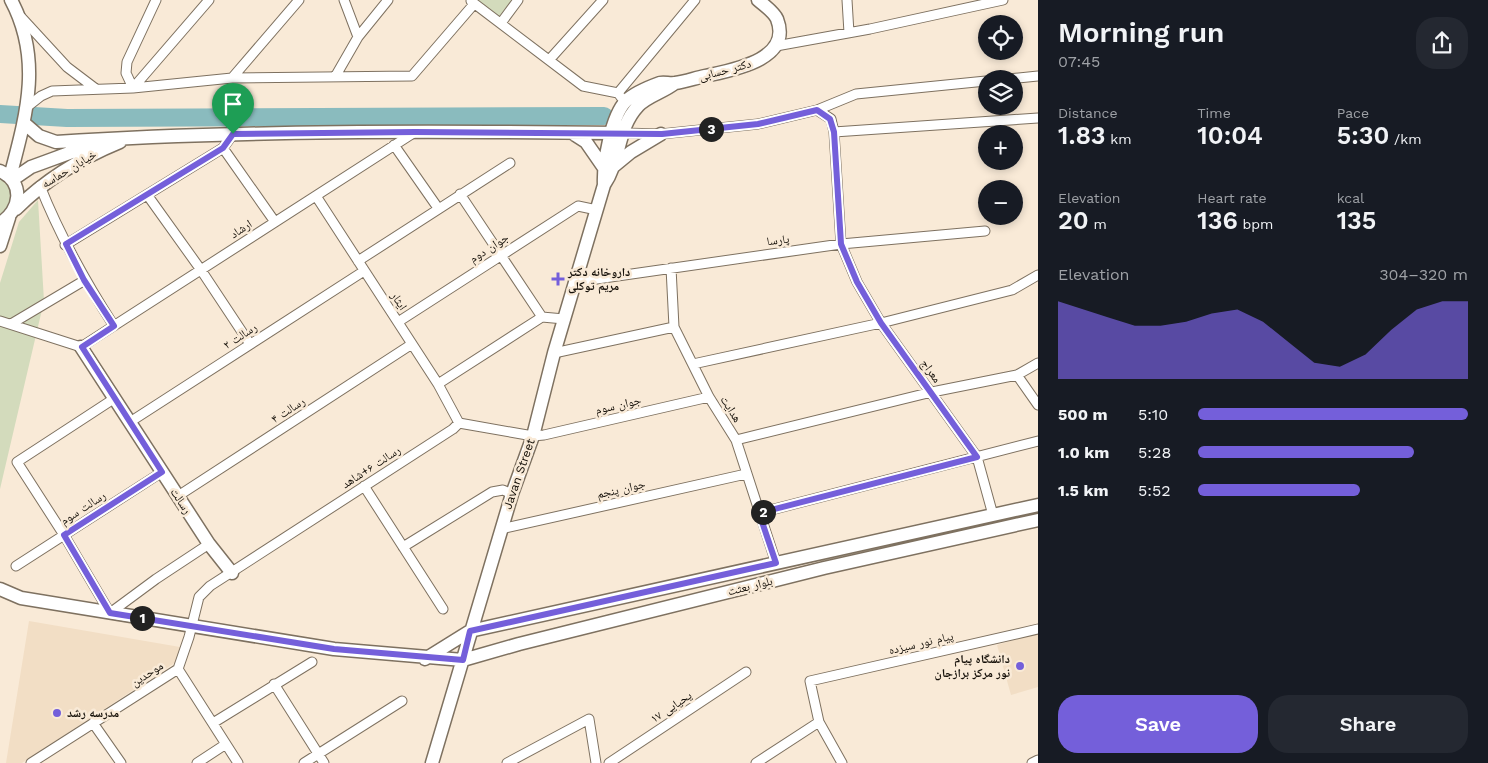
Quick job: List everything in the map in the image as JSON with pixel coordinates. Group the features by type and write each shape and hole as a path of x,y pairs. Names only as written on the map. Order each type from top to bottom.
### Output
{"main road":[{"path":"0,7 7,0"},
{"path":"0,246 8,217 18,199 7,176 24,124 30,70 27,41 18,12 11,0"},
{"path":"758,0 776,17 779,32 776,46"},
{"name":"دکتر حسابی","path":"622,97 636,94 662,82 675,83 739,68 760,60 776,46"},
{"name":"دکتر حسابی","path":"617,133 640,103 665,91 675,83"},
{"path":"617,133 622,97"},
{"path":"24,124 39,136 56,142 129,138"},
{"name":"خیابان حماسه","path":"7,176 83,147 129,138 233,134 415,132 617,133"},
{"path":"572,133 586,142 609,167 662,134"},
{"name":"Javan Street","path":"432,763 501,529 533,436 564,319 598,210 617,133"},
{"name":"خیابان حماسه","path":"8,217 40,186 88,155 129,138"},
{"name":"رسالت","path":"82,347 209,544 232,573"},
{"name":"بلوار بعثت","path":"425,659 470,631 1038,505"},
{"name":"بلوار بعثت","path":"0,589 21,598 334,649 425,659 463,660 518,644 836,565 1038,520"},
{"path":"832,550 836,565"},
{"path":"515,621 514,626 518,644"}],"street":[{"path":"133,88 126,73 127,62 156,0"},
{"path":"133,88 209,0"},
{"path":"232,78 299,0"},
{"path":"344,0 358,37"},
{"path":"335,77 358,37 388,0"},
{"path":"500,23 518,0"},
{"path":"550,59 603,0"},
{"path":"27,107 41,96 52,91 133,88 232,78 412,76 472,2 550,59 563,72 583,86 622,97 694,0"},
{"path":"847,0 849,33"},
{"path":"776,46 849,33 1003,0"},
{"path":"18,12 50,51 67,67 96,89"},
{"path":"1023,78 1038,76"},
{"path":"617,133 662,134 758,124 817,110 856,94 978,81"},
{"path":"817,110 830,119 834,132 1038,118"},
{"name":"ارشاد","path":"82,347 415,132"},
{"name":"معراج","path":"834,132 841,244 857,282 881,323 977,457 993,515"},
{"path":"66,244 148,196 223,148 233,134"},
{"path":"394,145 438,208"},
{"path":"223,148 275,222"},
{"path":"358,260 510,163"},
{"path":"40,186 84,280 114,326"},
{"path":"460,194 542,317"},
{"path":"148,196 201,270 250,344"},
{"name":"ایثار","path":"316,196 438,384 459,422"},
{"name":"جوان دوم","path":"398,322 578,206 598,210"},
{"name":"پارسا","path":"576,282 841,244 985,231"},
{"name":"هدایت","path":"671,268 674,326 709,397 736,440 776,563"},
{"name":"رسالت ۲","path":"130,422 364,270"},
{"path":"693,364 881,323 1012,290 1038,275"},
{"path":"11,324 84,280"},
{"path":"438,384 542,317 564,319"},
{"path":"0,321 82,347"},
{"path":"554,354 674,326"},
{"name":"رسالت ۴","path":"178,496 412,344"},
{"path":"736,440 932,392 1017,375 1038,363"},
{"path":"1017,375 1038,405"},
{"name":"جوان سوم","path":"533,436 709,397"},
{"path":"115,398 17,462 64,535 110,613 156,579 209,544"},
{"path":"459,422 533,436"},
{"name":"رسالت ۶+شاهد","path":"232,573 453,428 459,422"},
{"path":"759,513 1038,441"},
{"name":"رسالت سوم","path":"16,566 162,472"},
{"name":"جوان پنجم","path":"501,529 746,474"},
{"path":"364,486 443,609"},
{"path":"403,547 492,492 503,490 512,494"},
{"name":"موحدین","path":"31,763 178,669 199,597 210,586 232,573"},
{"name":"پیام نور سیزده","path":"819,722 810,681 1038,629"},
{"path":"213,723 312,662"},
{"path":"178,669 238,763"},
{"name":"یحیایی ۱۷","path":"609,763 746,672"},
{"path":"274,684 324,763"},
{"path":"304,763 402,701"},
{"path":"507,763 589,719 596,763"},
{"path":"756,763 819,722 842,763"},
{"path":"93,723 121,763"},
{"path":"197,763 226,744"},
{"path":"1032,763 1038,760"}],"shaded area":[{"name":"مدرسه رشد","path":"29,621 180,647 176,662 22,763 6,763"},
{"name":"دانشگاه پیام نور مرکز برازجان","path":"1038,633 1038,687 1011,695 997,645"}],"green space":[{"path":"478,0 515,0 499,18"},
{"path":"0,177 11,189 11,207 0,219"},
{"path":"38,200 44,301 0,489 0,283 19,222"}],"waterway":[{"path":"0,114 67,118 604,116"}],"place":[{"name":"داروخانه دکتر مریم توکلی","path":"558,279"},
{"name":"دانشگاه پیام نور مرکز برازجان","path":"1020,666"},
{"name":"مدرسه رشد","path":"57,713"}],"route":[{"path":"817,110 830,119 834,132 841,244 857,282 881,323 977,457 759,513 776,563 470,631 463,660 425,659 334,649 110,613 64,535 162,472 82,347 114,326 84,280 66,244 148,196 223,148 233,134 415,132 662,134 758,124 817,110"}]}
